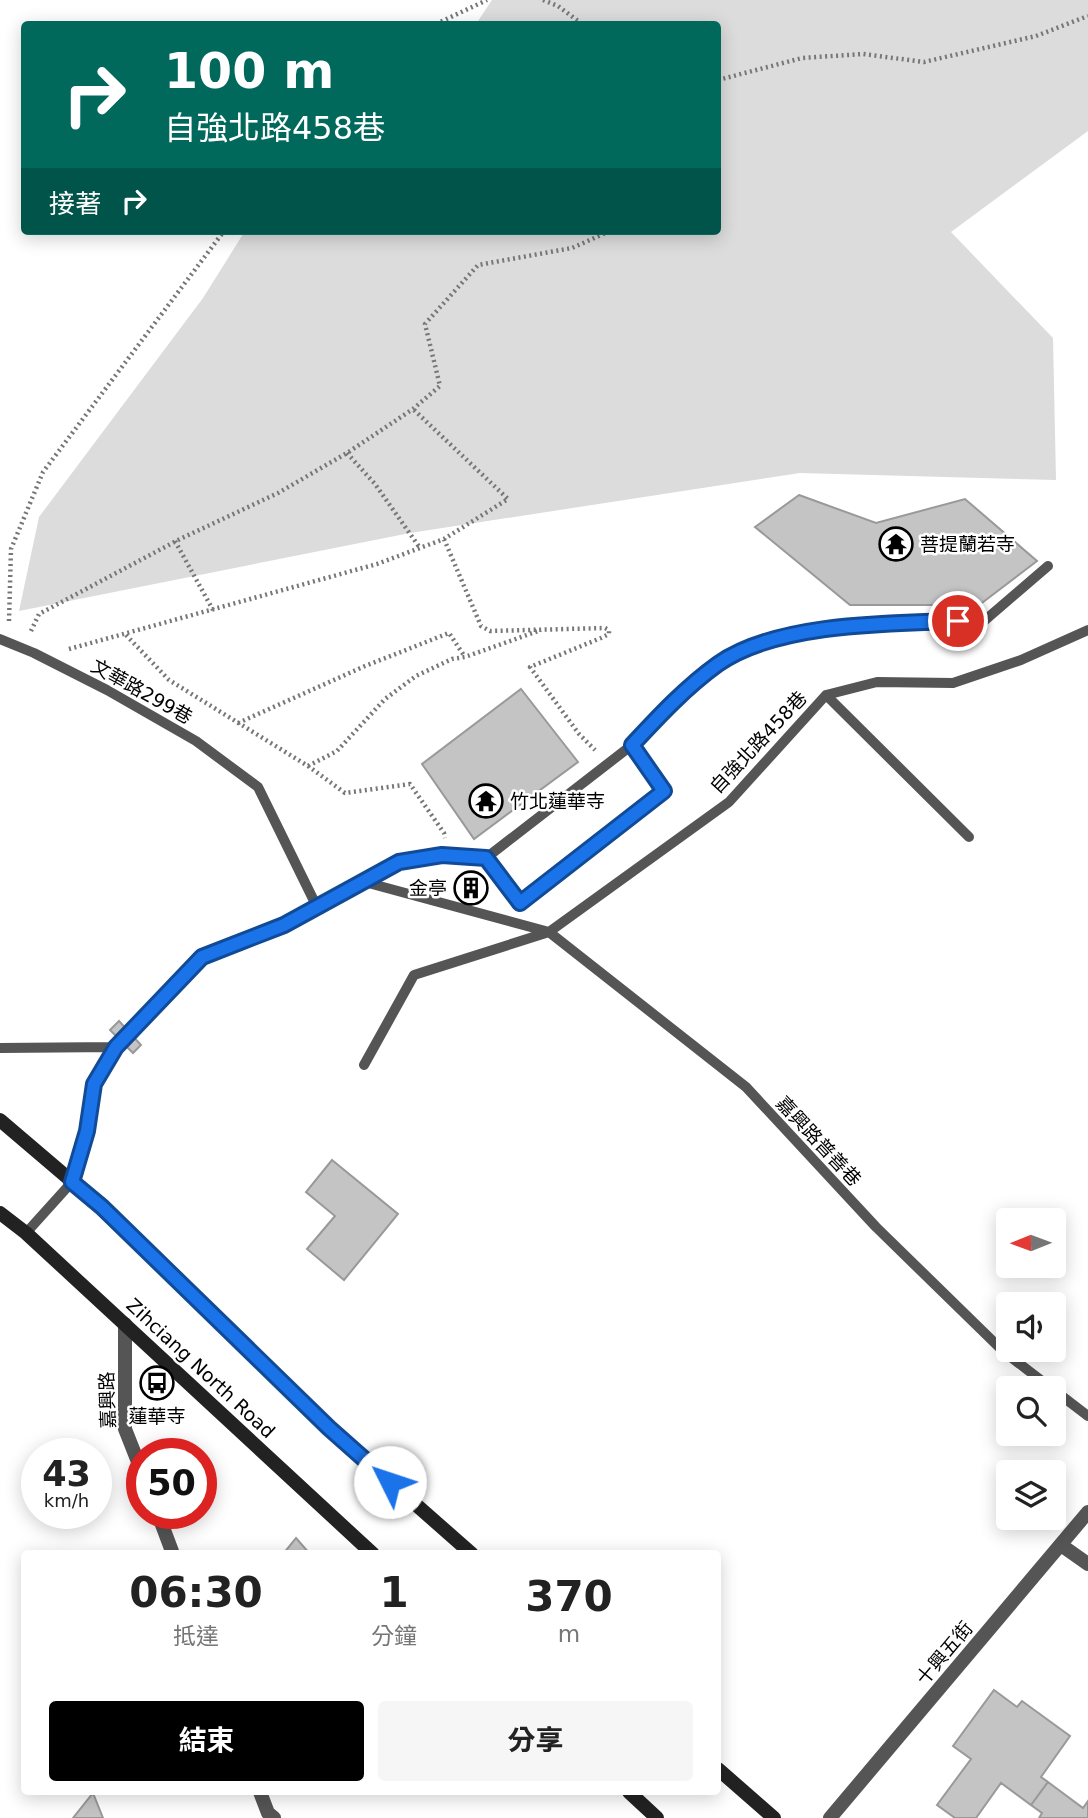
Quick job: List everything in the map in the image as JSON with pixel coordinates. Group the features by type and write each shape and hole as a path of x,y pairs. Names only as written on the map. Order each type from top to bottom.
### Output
{"main road":[{"path":"0,1120 102,1207 329,1428 467,1550"},
{"name":"Zihciang North Road","path":"0,1213 26,1233 369,1550"},
{"path":"721,1772 774,1818"},
{"path":"632,1795 657,1818"}],"street":[{"name":"嘉興路","path":"125,1324 125,1429 129,1438"},
{"name":"十興五街","path":"830,1818 1088,1513"},
{"path":"164,1529 172,1550"},
{"path":"1061,1545 1088,1564"},
{"path":"261,1795 268,1813 274,1818"}],"lane":[{"path":"26,1233 72,1182 87,1131 94,1084 116,1047 202,957 284,925 399,862 446,855 486,858 632,745 670,705 720,663 755,646 815,629 984,621 1048,566"},
{"name":"自強北路458巷","path":"364,1065 414,975 549,932 729,802 826,695 877,682 953,683 1021,660 1088,630"},
{"name":"文華路299巷","path":"4,641 107,690 196,741 258,787 317,907"},
{"path":"826,695 969,837"},
{"path":"486,858 520,903 541,887 664,791 632,745"},
{"path":"361,881 549,932"},
{"name":"嘉興路普善巷","path":"549,932 746,1087 876,1227 1003,1351 1035,1376"},
{"path":"0,1048 116,1047"},
{"name":"嘉興路普善巷","path":"1066,1400 1088,1416"}],"path":[{"path":"442,21 487,0"},
{"path":"543,0 558,6 578,21"},
{"path":"721,79 802,58 863,54 924,62 1036,36 1088,16"},
{"path":"4,641 11,549 43,472 221,235"},
{"path":"37,638 30,633 38,614 176,541 278,493 347,453 413,409 440,386 425,324 478,265 572,248 601,235"},
{"path":"59,652 365,567 444,539 508,499 413,409"},
{"path":"347,453 375,484 420,548"},
{"path":"444,539 481,626 490,631 609,630 609,634 601,638 530,667 579,734"},
{"path":"176,541 213,610"},
{"path":"308,766 337,751 385,699 416,676 452,659 465,657 544,629"},
{"path":"237,724 365,666 449,632 465,657"},
{"path":"126,635 169,680 308,766 345,793 410,784 444,833 446,855"}],"shaded area":[{"path":"492,0 1088,0 1088,131 951,232 1053,338 1056,480 800,473 410,533 19,611 39,517 203,298 242,235 721,235 721,21 478,21"}],"building":[{"name":"菩提蘭若寺","path":"799,495 876,523 965,499 1037,561 974,609 937,605 850,605 755,527"},
{"name":"竹北蓮華寺","path":"521,689 578,762 474,839 422,764"},
{"name":"金亭","path":"471,881 476,883 476,893 471,895 466,893 464,888 466,883"},
{"path":"119,1021 141,1045 133,1053 110,1030"},
{"path":"332,1160 398,1214 344,1280 307,1249 335,1216 306,1192"},
{"path":"296,1538 306,1550 286,1550"},
{"path":"994,1690 1017,1707 1022,1701 1070,1736 1041,1777 1048,1782 1031,1805 1001,1783 976,1818 955,1818 937,1805 971,1759 953,1746"},
{"path":"1048,1782 1083,1808 1088,1801 1088,1818 1039,1818 1042,1813 1031,1805"},
{"path":"91,1795 94,1795 103,1818 73,1818"}],"place":[{"name":"菩提蘭若寺","path":"896,544"},
{"name":"竹北蓮華寺","path":"486,801"},
{"name":"金亭","path":"471,888"},
{"name":"蓮華寺","path":"157,1383"}],"route":[{"path":"390,1482 329,1428 102,1207 72,1182 87,1131 94,1084 116,1047 202,957 284,925 399,862 442,855 486,858 520,903 664,791 632,745 670,705 720,663 755,646 815,629 958,621"}]}
